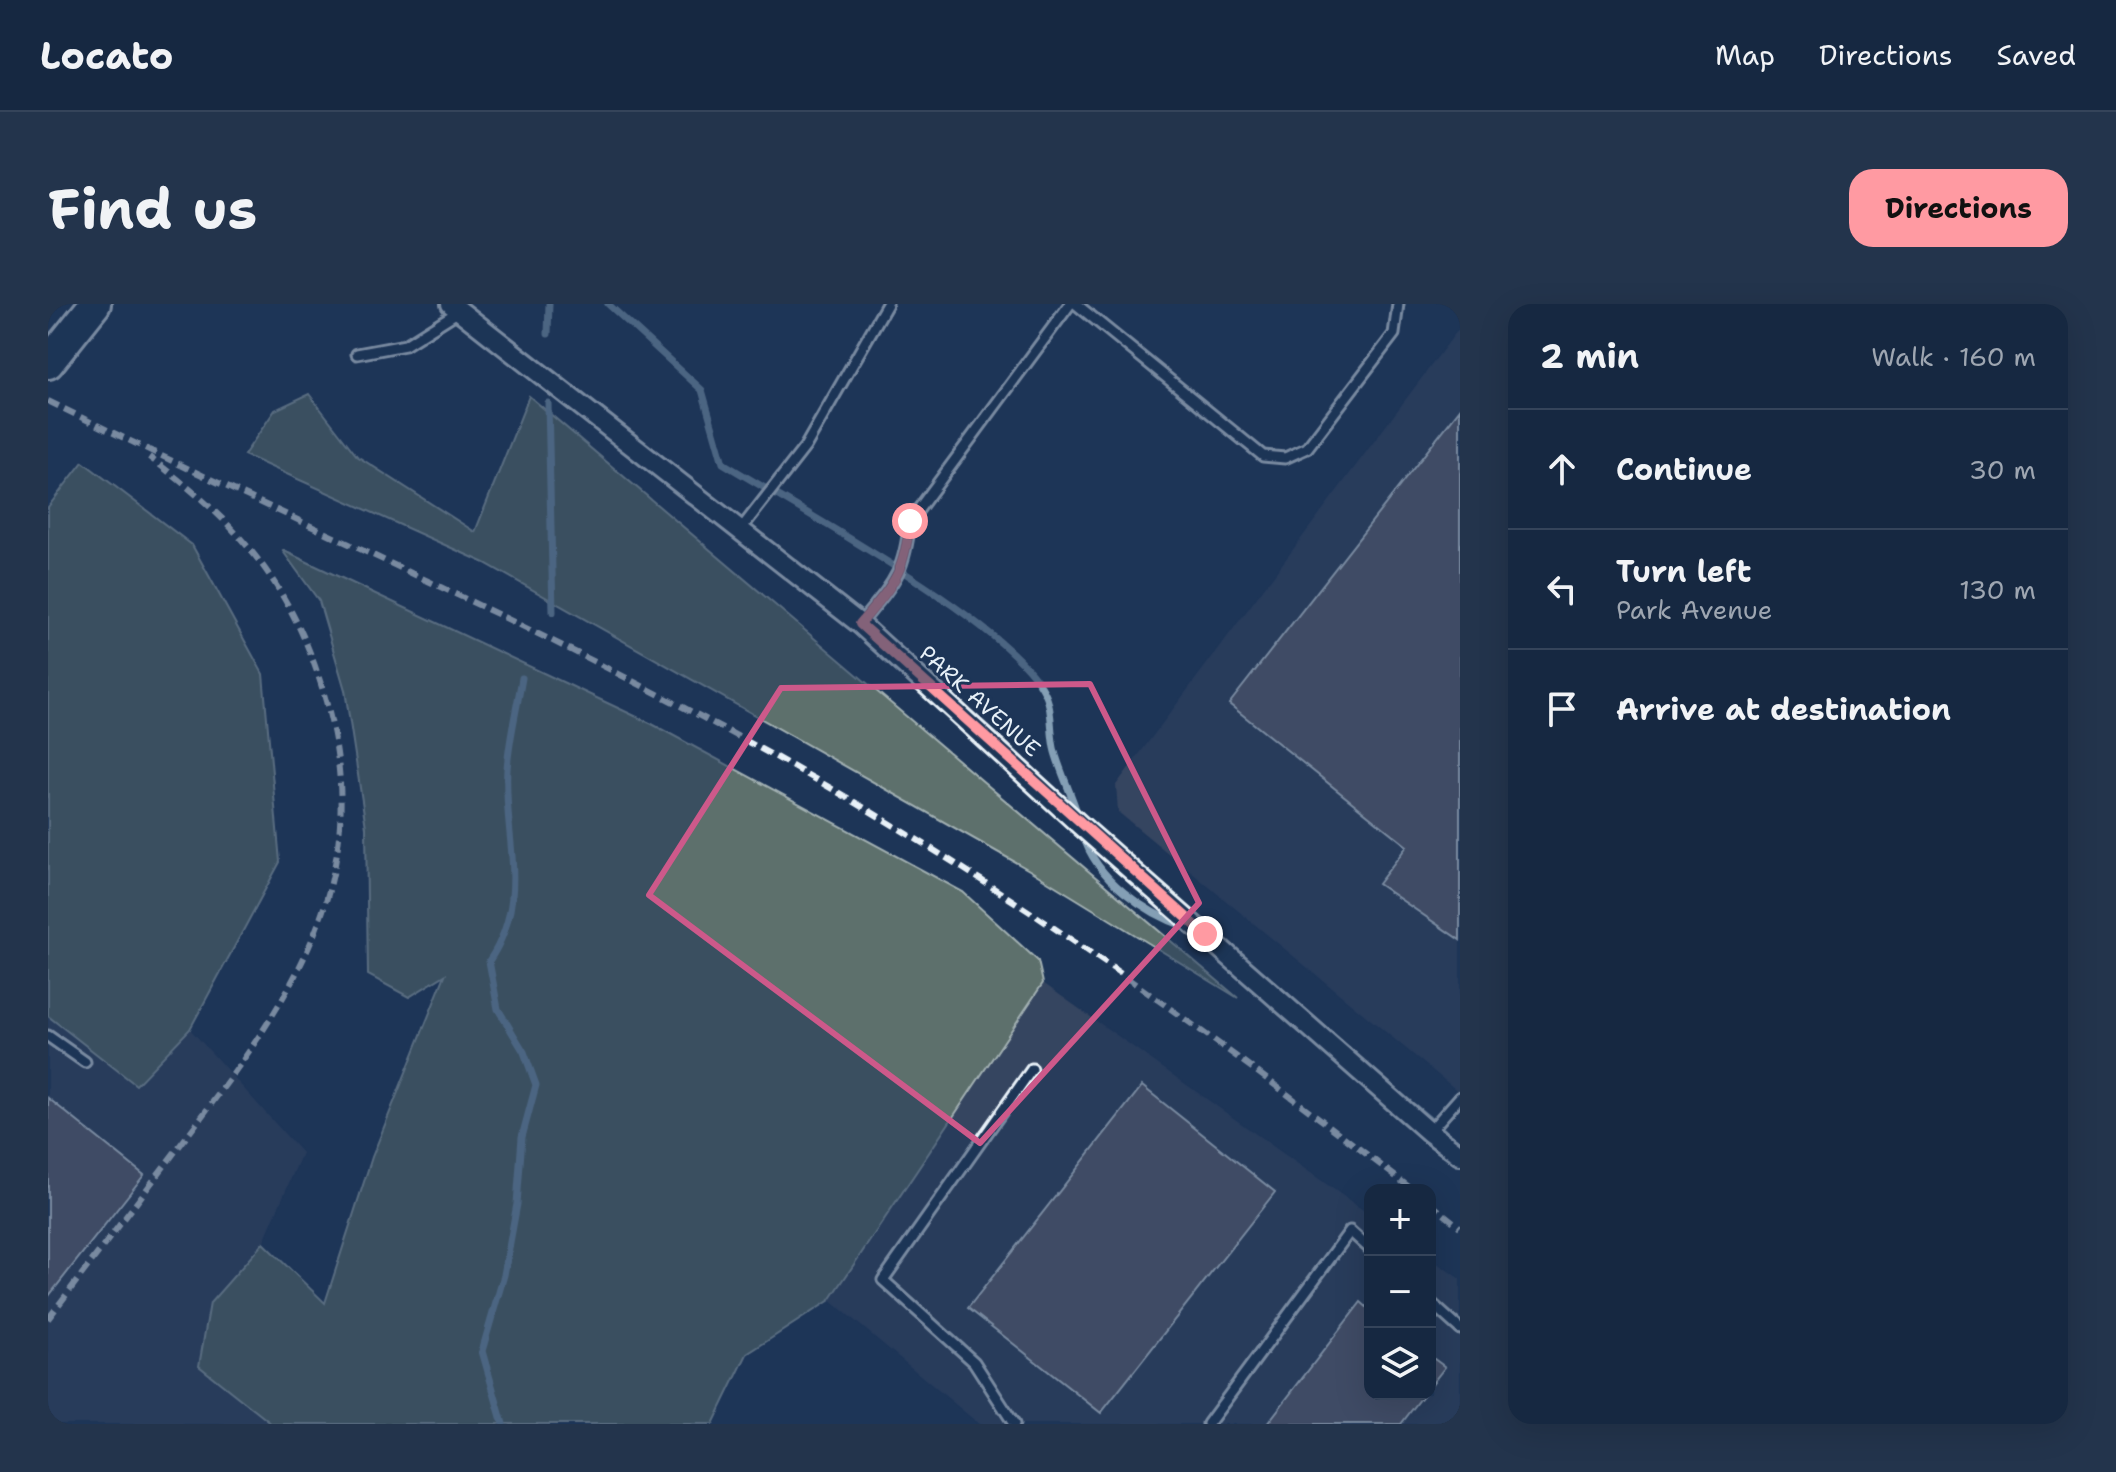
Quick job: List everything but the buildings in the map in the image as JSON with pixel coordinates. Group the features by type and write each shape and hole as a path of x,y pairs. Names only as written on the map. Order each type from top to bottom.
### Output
{"main road":[{"path":"48,363 95,304"}],"street":[{"name":"PARK AVENUE","path":"455,307 860,624 1080,825 1429,1132 1460,1155"}],"lane":[{"path":"741,529 805,447 887,304"},
{"path":"860,624 894,582 905,559 910,521 1073,304 1263,456 1285,458 1307,448 1394,334 1398,304"},
{"path":"357,354 405,345 455,307"},
{"path":"48,1036 85,1062"},
{"path":"1014,1424 974,1362 883,1280 1032,1069"},
{"path":"1429,1132 1460,1097"},
{"path":"1208,1424 1350,1231 1364,1244"},
{"path":"1436,1307 1460,1329"}],"highlighted area":[{"path":"1090,684 1199,903 980,1143 649,895 781,688"}],"shaded area":[{"path":"1460,327 1460,1093 1118,812 1116,785"},
{"path":"309,394 357,456 475,532 529,396 1238,998 1031,871 485,563 244,455 275,410"},
{"path":"83,462 192,545 263,674 280,862 190,1029 136,1085 48,1016 48,507"},
{"path":"282,550 652,724 963,892 1038,961 1043,983 830,1300 747,1354 713,1424 272,1424 199,1366 210,1303 263,1243 325,1303 372,1157 445,975 409,997 368,975 366,827 345,690 319,601"},
{"path":"1043,983 1364,1211 1364,1400 1436,1400 1436,1262 1460,1279 1460,1424 979,1424 830,1300"},
{"path":"48,1016 136,1085 190,1029 302,1153 263,1243 210,1303 199,1366 272,1424 48,1424"}],"waterway":[{"path":"548,334 549,304"},
{"path":"608,304 702,390 723,463 902,571 996,638 1029,670 1047,698 1055,752 1078,815"},
{"path":"548,403 553,612"},
{"path":"503,1424 482,1351 504,1275 517,1204 522,1137 536,1085 524,1052 498,1009 489,961 502,937 513,890 507,769 522,678"},
{"path":"1083,835 1089,851 1110,880 1154,913 1186,927"},
{"path":"1236,952 1287,996"},
{"path":"1414,1107 1443,1131"}],"railway":[{"path":"48,401 575,652 836,791 1090,952 1253,1069 1405,1184"},
{"path":"48,1319 227,1082 294,977 318,924 334,868 341,810 336,747 319,678 291,610 253,553 231,528 206,503 149,457"},
{"path":"1436,1208 1460,1227"}],"route":[{"path":"910,521 905,559 894,582 860,624 1080,825 1205,934"}]}
